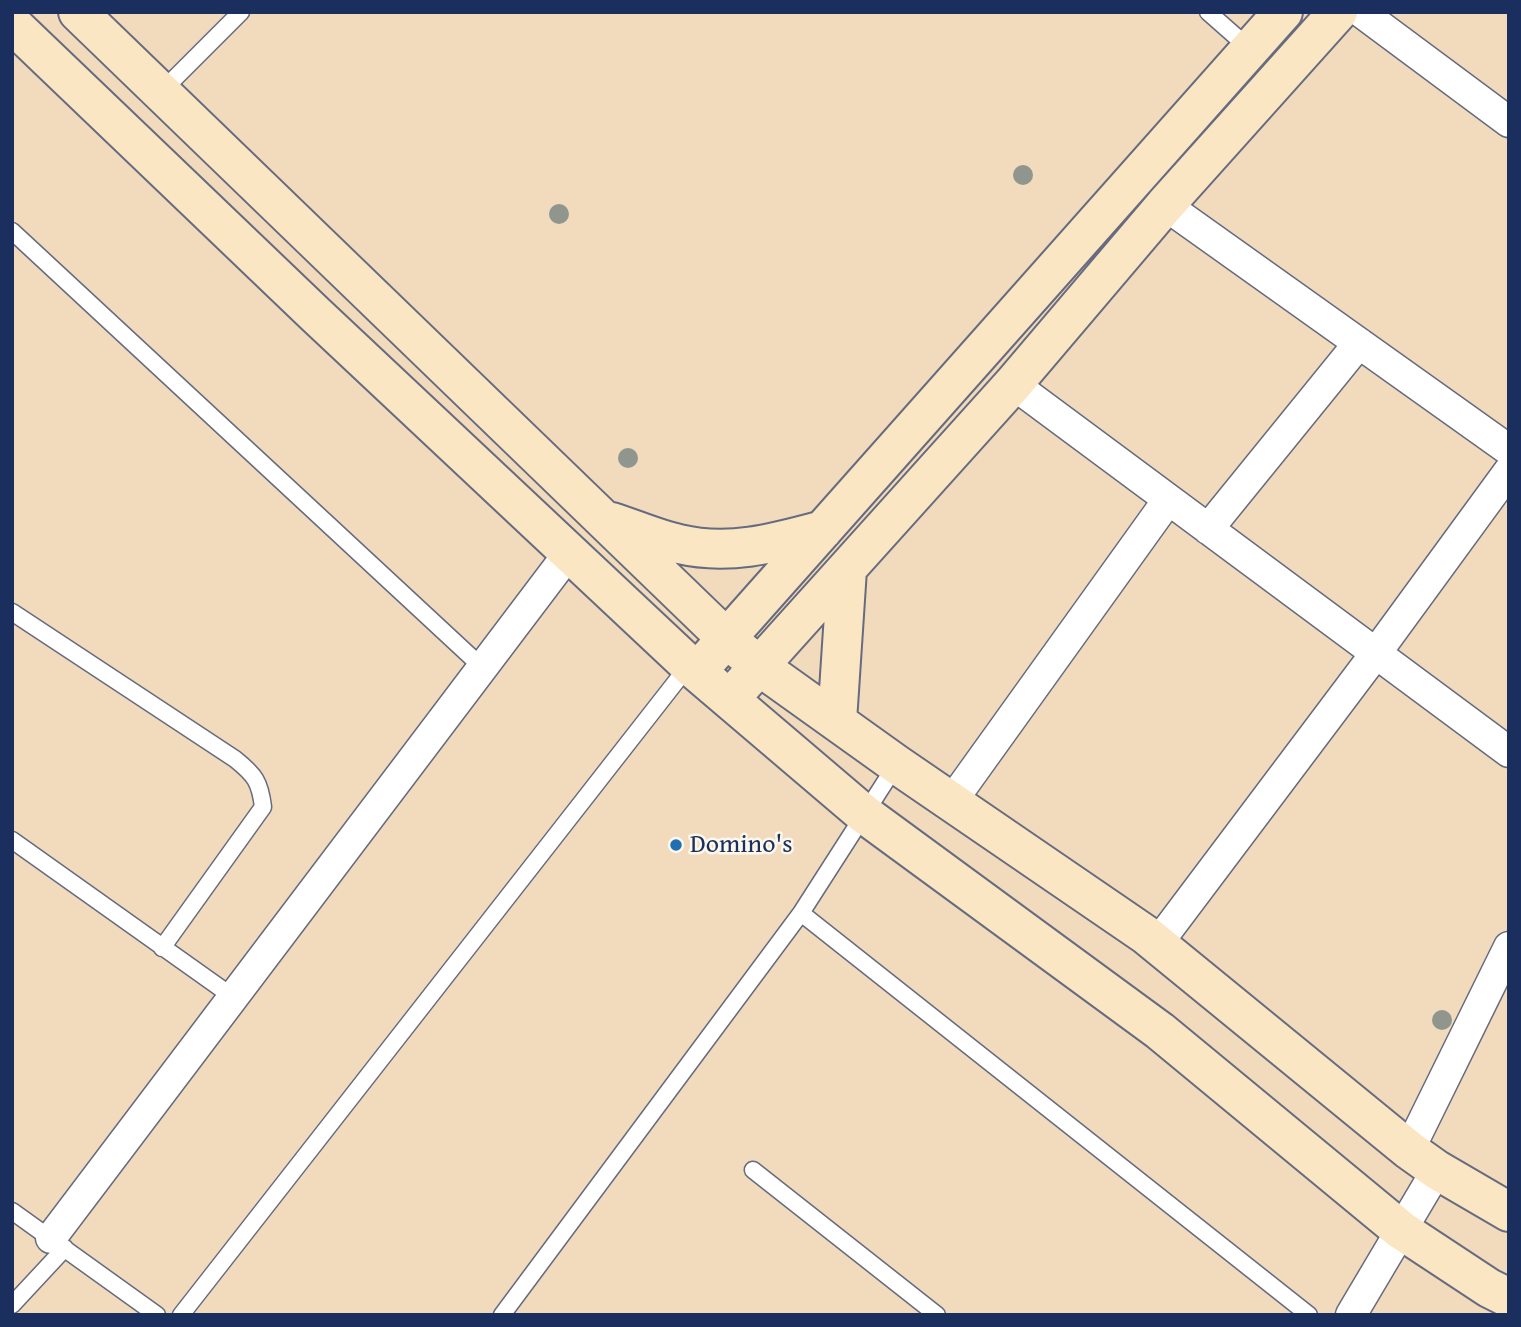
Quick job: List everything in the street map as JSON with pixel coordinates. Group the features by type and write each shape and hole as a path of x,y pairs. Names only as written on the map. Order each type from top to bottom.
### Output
{"street":[{"path":"78,12 726,638 759,666 1157,944 1423,1160 1509,1212"},
{"path":"694,669 726,638 1283,12"},
{"path":"730,699 1013,384 1165,205 1338,12"},
{"path":"1361,12 1509,122"},
{"path":"12,24 304,305 694,669 864,814 1160,1031 1401,1230 1489,1288 1509,1298"},
{"path":"1165,205 1509,450"},
{"path":"1208,529 1359,343"},
{"path":"1013,384 1509,751"},
{"path":"1157,944 1509,471"},
{"path":"952,801 1168,500"},
{"path":"603,519 678,544 708,548 732,549 767,545 822,530"},
{"path":"58,1243 233,997 569,553"},
{"path":"836,721 847,569"},
{"path":"1351,1315 1401,1230 1423,1160 1509,947"}],"lane":[{"path":"160,93 241,12"},
{"path":"1208,12 1250,49"},
{"path":"12,231 483,668"},
{"path":"12,612 235,759 251,772 260,787 263,807 162,947"},
{"path":"181,1315 694,669"},
{"path":"502,1315 801,913 896,764"},
{"path":"12,840 233,997"},
{"path":"801,913 1308,1315"},
{"path":"753,1170 937,1315"},
{"path":"12,1210 157,1315"},
{"path":"12,1305 58,1243"}],"place":[{"name":"Domino's","path":"676,845"}]}
